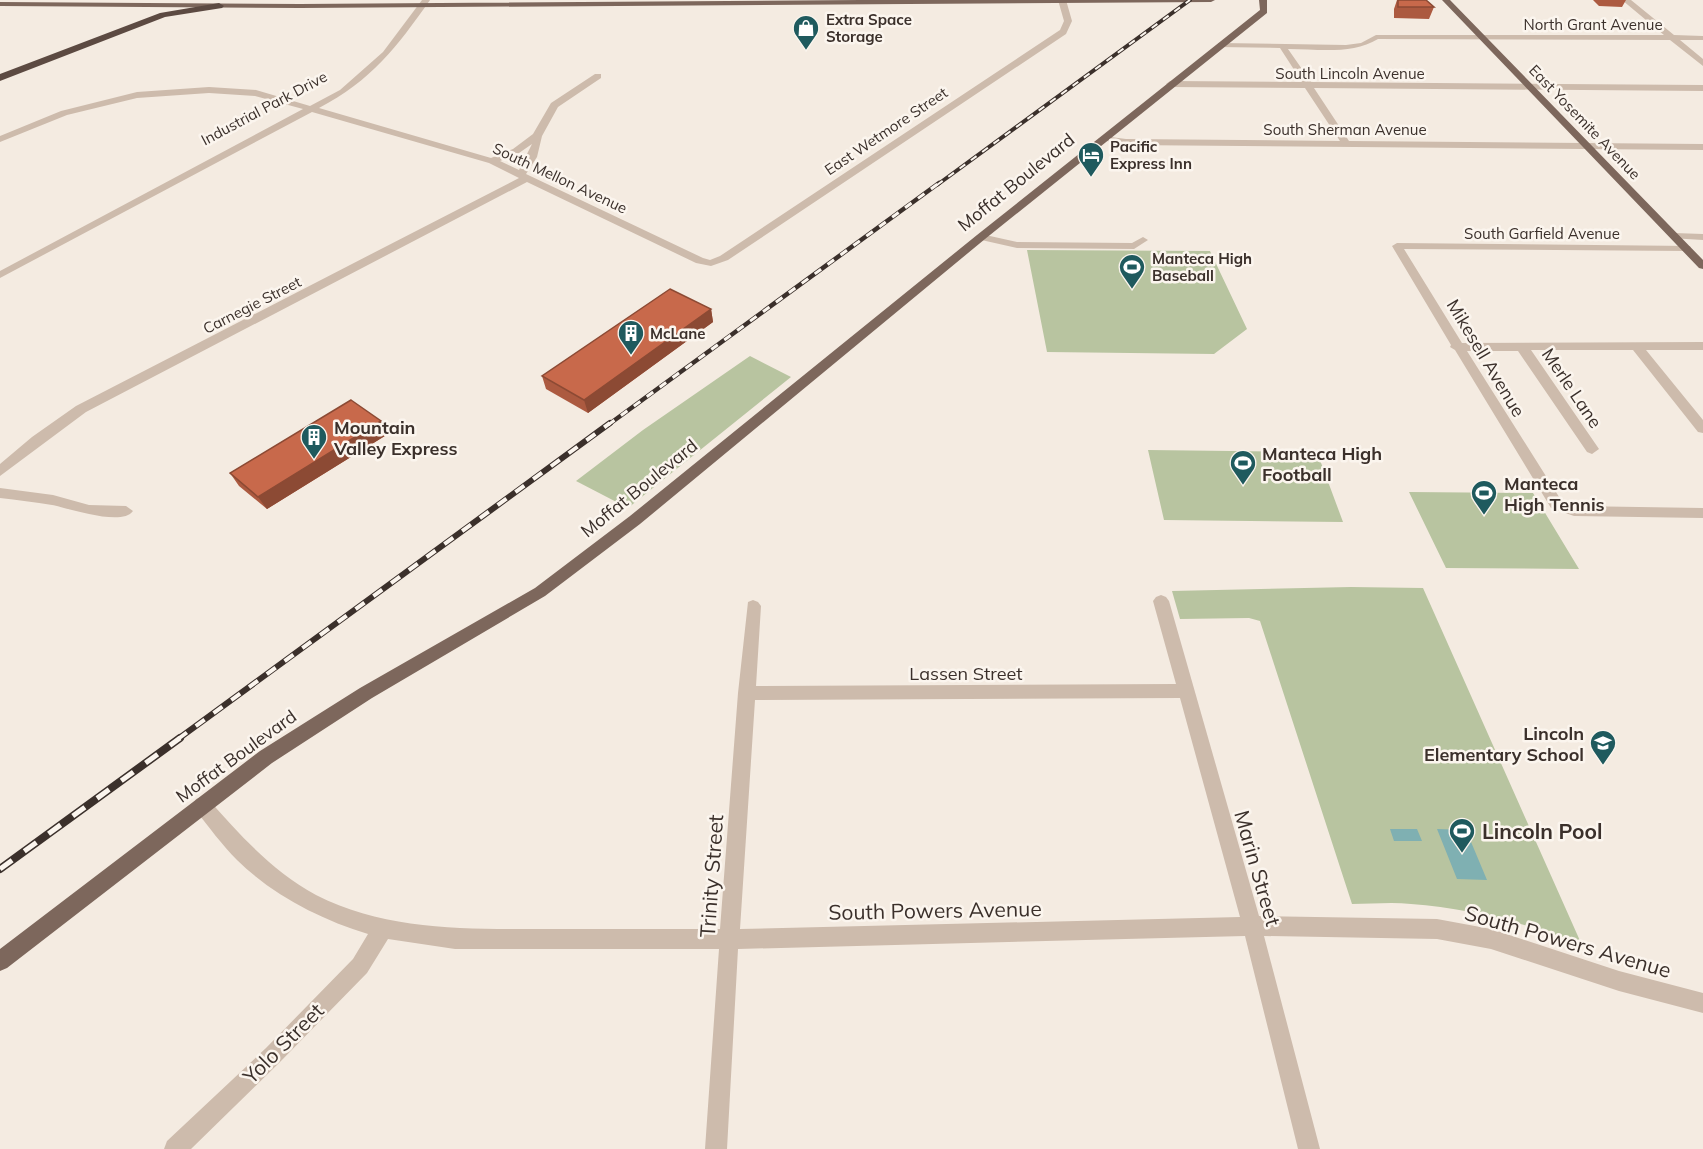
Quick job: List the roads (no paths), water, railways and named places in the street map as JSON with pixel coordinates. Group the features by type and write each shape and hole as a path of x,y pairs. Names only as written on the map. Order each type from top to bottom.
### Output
{"highway":[{"path":"145,21 173,2"},
{"path":"0,78 145,21 174,12 219,6"}],"main road":[{"path":"173,2 219,6 333,0"},
{"path":"300,6 356,0"},
{"path":"432,0 487,0"},
{"path":"559,4 599,0"},
{"path":"0,4 186,1 300,6 418,3 1211,0"},
{"name":"Moffat Boulevard","path":"0,962 266,757 366,693 540,592 635,520 1170,84 1264,11 1263,0"},
{"name":"East Yosemite Avenue","path":"1446,0 1703,266"}],"street":[{"path":"1626,0 1703,63"},
{"name":"East Wetmore Street","path":"694,258 711,263 724,258 1063,32 1069,24 1063,1"},
{"name":"Industrial Park Drive","path":"0,275 141,196 343,92 386,54 418,3"},
{"name":"North Grant Avenue","path":"1221,45 1284,48 1356,47 1376,37 1703,39"},
{"path":"1284,48 1347,145"},
{"path":"492,161 516,151 537,136 554,105 598,76"},
{"name":"South Lincoln Avenue","path":"1170,84 1703,88"},
{"name":"South Mellon Avenue","path":"0,139 91,105 155,93 234,91 274,96 492,161 694,258"},
{"path":"523,177 538,144 537,136"},
{"name":"South Sherman Avenue","path":"1103,139 1126,142 1347,145 1703,147"},
{"name":"Carnegie Street","path":"0,471 73,414 523,177"},
{"name":"Industrial Park Drive","path":"0,264 141,196"},
{"path":"1674,236 1703,237"},
{"path":"981,237 1000,243 1023,245 1134,246 1143,240"},
{"name":"South Garfield Avenue","path":"1397,246 1686,248"},
{"name":"Mikesell Avenue","path":"1397,246 1456,347 1556,504 1574,511 1703,513"},
{"path":"1456,347 1703,346"},
{"name":"Merle Lane","path":"1522,347 1592,449"},
{"path":"1636,347 1703,429"},
{"path":"0,493 40,498 89,510 126,511"},
{"name":"Marin Street","path":"1161,601 1252,926 1309,1149"},
{"name":"Trinity Street","path":"716,1149 753,606"},
{"name":"Lassen Street","path":"746,693 1185,691"},
{"name":"South Powers Avenue","path":"202,805 243,853 274,879 326,909 383,929 455,939 729,939 1252,926 1400,927 1469,934 1537,952 1638,986 1703,1003"},
{"name":"Yolo Street","path":"175,1149 273,1055 360,966 383,929"}],"water":[{"path":"1390,829 1417,829 1422,841 1394,841"},
{"name":"Lincoln Pool","path":"1437,829 1466,830 1487,880 1457,879"}],"railway":[{"path":"937,185 1190,0"},
{"path":"608,425 939,183"},
{"path":"178,739 610,423"},
{"path":"0,869 180,738"}],"place":[{"name":"Extra Space Storage","path":"806,51"},
{"name":"Pacific Express Inn","path":"1091,178"},
{"name":"Manteca High Baseball","path":"1132,290"},
{"name":"McLane","path":"631,356"},
{"name":"Mountain Valley Express","path":"314,460"},
{"name":"Manteca High Football","path":"1243,486"},
{"name":"Manteca High Tennis","path":"1484,516"},
{"name":"Lincoln Elementary School","path":"1603,766"},
{"name":"Lincoln Pool","path":"1462,854"}]}
